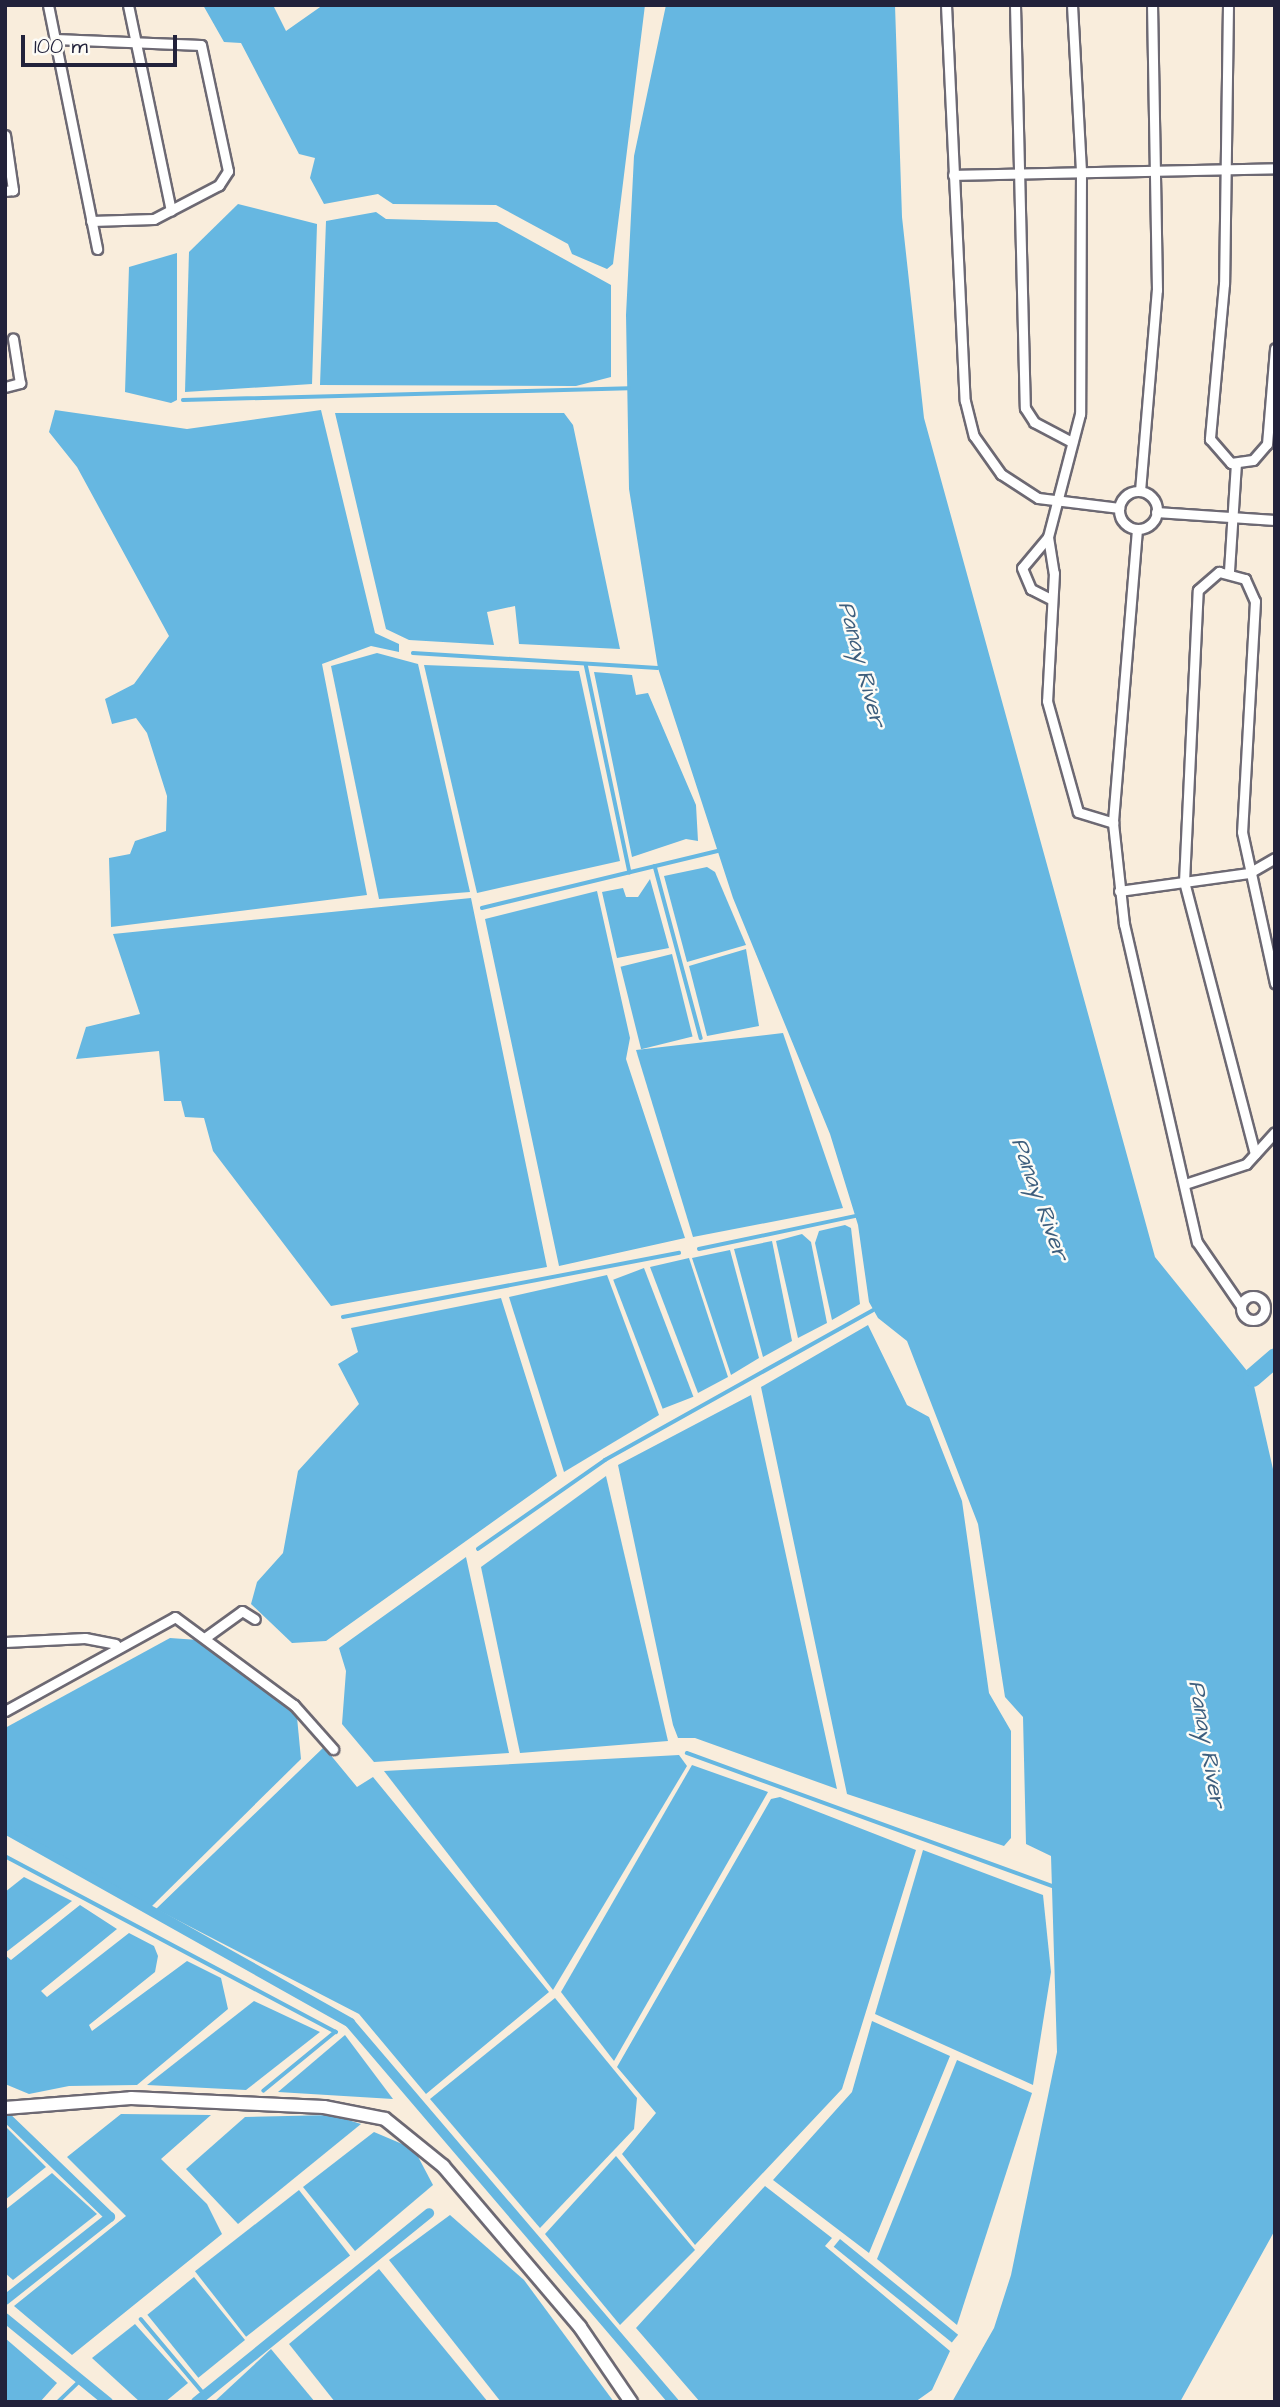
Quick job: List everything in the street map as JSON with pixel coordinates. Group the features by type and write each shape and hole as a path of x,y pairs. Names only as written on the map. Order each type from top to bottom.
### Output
{"main road":[{"path":"5,2108 121,2098 324,2107 385,2119 443,2166 580,2327 631,2402"}],"street":[{"path":"48,5 97,249"},
{"path":"128,5 171,211"},
{"path":"946,5 968,420 1001,474 1057,504 1119,508"},
{"path":"1015,5 1022,174 1025,408 1034,422 1072,442"},
{"path":"1072,5 1081,170 1080,414 1048,537 1051,717 1079,812 1113,823"},
{"path":"1140,491 1157,290 1152,5"},
{"path":"1228,5 1224,284 1210,439 1221,457 1236,464 1253,460 1267,444 1275,348"},
{"path":"55,39 136,45 201,45 228,171 219,185 154,219 91,221"},
{"path":"5,135 13,190 5,191"},
{"path":"953,175 1155,167 1275,168"},
{"path":"5,387 20,383 13,339"},
{"path":"1229,571 1236,464"},
{"path":"1119,508 1128,494 1140,491 1150,496 1156,512"},
{"path":"1119,508 1125,525 1137,529 1148,526 1156,512"},
{"path":"1156,512 1275,520"},
{"path":"1137,529 1113,823 1119,891 1135,988 1188,1183 1198,1242 1241,1306"},
{"path":"1048,537 1022,568 1031,589 1051,599"},
{"path":"1255,1154 1184,882 1198,590 1211,575 1229,571 1252,585 1255,601 1241,804 1249,873 1275,983"},
{"path":"1119,891 1249,873 1275,858"},
{"path":"1188,1183 1226,1173 1255,1154 1275,1132"},
{"path":"206,1637 242,1611 254,1619"},
{"path":"5,1711 116,1644 175,1617 206,1637 294,1704 333,1749"},
{"path":"5,1642 85,1638 116,1644"}],"water":[{"path":"203,5 273,5 286,31 323,5 645,5 613,264 607,269 572,254 568,244 496,205 393,204 378,194 324,204 310,178 315,158 299,154 241,43 224,42"},
{"name":"Panay River","path":"666,5 895,5 902,217 924,418 1155,1257 1252,1377 1275,1478 1275,2230 1180,2402 952,2402 994,2328 1011,2275 1057,2052 1051,1856 1026,1844 1023,1717 1005,1697 978,1524 907,1341 878,1318 869,1302 858,1225 830,1134 733,898 658,668 629,489 626,315 634,156"},
{"path":"238,204 317,224 312,384 185,392 189,252"},
{"path":"376,212 386,219 497,222 611,285 611,377 576,386 320,385 326,221"},
{"path":"177,253 177,400 171,403 125,392 129,267"},
{"path":"55,410 187,429 321,410 375,633 399,644 399,652 371,646 322,664 367,895 111,927 109,858 130,854 135,841 166,831 167,796 147,733 136,718 112,724 105,699 134,684 169,636 77,467 49,432"},
{"path":"335,413 564,413 573,425 620,649 519,644 515,606 487,612 494,645 409,640 386,629"},
{"path":"377,653 418,664 470,892 379,899 331,666"},
{"path":"424,665 579,671 620,861 477,893"},
{"path":"594,672 632,675 636,695 648,693 696,805 698,841 686,839 632,857"},
{"path":"707,867 715,872 746,945 687,962 664,876"},
{"path":"650,879 669,948 617,958 602,892 623,888 626,897 638,897"},
{"path":"597,891 630,1038 626,1059 685,1238 559,1266 485,919"},
{"path":"471,898 547,1267 331,1306 213,1151 204,1118 185,1117 181,1101 164,1101 159,1051 76,1059 86,1027 140,1014 113,934"},
{"path":"746,949 759,1026 707,1036 689,966"},
{"path":"672,954 693,1036 641,1049 621,967"},
{"path":"783,1033 843,1208 693,1237 636,1050"},
{"path":"845,1225 851,1228 860,1304 832,1320 815,1243 819,1231"},
{"path":"802,1234 811,1242 827,1323 798,1338 776,1241"},
{"path":"772,1241 792,1341 763,1357 734,1249"},
{"path":"730,1250 759,1358 731,1375 692,1258"},
{"path":"689,1258 728,1377 698,1393 650,1267"},
{"path":"644,1268 693,1397 663,1409 613,1280"},
{"path":"607,1275 659,1415 564,1472 509,1297"},
{"path":"501,1298 557,1476 326,1641 292,1643 251,1604 257,1582 283,1553 298,1471 359,1404 338,1364 358,1352 351,1328"},
{"path":"868,1325 907,1405 929,1417 962,1501 989,1693 1011,1731 1011,1838 1004,1846 847,1794 761,1387"},
{"path":"751,1395 837,1789 695,1738 678,1738 673,1725 618,1465"},
{"path":"606,1476 668,1741 520,1753 481,1567"},
{"path":"466,1557 509,1753 374,1762 342,1724 346,1671 339,1648"},
{"path":"170,1638 198,1640 296,1707 301,1759 151,1907 5,1830 5,1728"},
{"path":"324,1747 357,1787 373,1777 549,1992 426,2094 359,2014 156,1909"},
{"path":"679,1755 687,1766 553,1990 384,1771"},
{"path":"692,1765 768,1792 614,2061 561,1992"},
{"path":"780,1797 916,1850 842,2089 695,2245 622,2154 656,2113 617,2067 771,1799"},
{"path":"923,1850 1043,1895 1051,1972 1033,2085 875,2014"},
{"path":"24,1877 72,1901 5,1953 5,1892"},
{"path":"80,1905 117,1929 41,1991 47,1997 129,1933 154,1946 158,1956 155,1972 89,2025 92,2031 187,1961 221,1978 228,2009 137,2085 69,2086 29,2094 5,2084 5,1955 11,1960"},
{"path":"555,1998 637,2098 634,2129 540,2228 430,2099"},
{"path":"254,2001 320,2032 246,2090 147,2085"},
{"path":"872,2021 950,2056 869,2253 773,2180 852,2092"},
{"path":"345,2035 393,2099 278,2092"},
{"path":"957,2060 1032,2093 957,2325 877,2259"},
{"path":"121,2114 211,2115 161,2159 207,2204 222,2234 72,2355 14,2306 126,2216 67,2157"},
{"path":"332,2115 361,2124 238,2224 186,2169 245,2117"},
{"path":"5,2126 46,2167 5,2200"},
{"path":"374,2132 414,2149 433,2185 355,2251 303,2187"},
{"path":"616,2156 695,2250 620,2325 545,2234"},
{"path":"52,2173 97,2214 13,2280 5,2273 5,2210"},
{"path":"765,2186 832,2238 825,2246 950,2351 932,2390 915,2402 700,2402 636,2328"},
{"path":"299,2190 350,2255 246,2337 195,2271"},
{"path":"450,2215 524,2280 614,2402 501,2402 389,2260"},
{"path":"840,2239 958,2335 952,2342 834,2247"},
{"path":"379,2269 488,2402 335,2402 289,2344"},
{"path":"194,2277 245,2340 198,2378 147,2315"},
{"path":"135,2324 188,2383 165,2402 140,2402 92,2358"},
{"path":"5,2338 57,2383 40,2402 5,2402"},
{"path":"271,2349 315,2402 214,2402"}],"waterway":[{"path":"183,400 629,388"},
{"path":"413,653 658,668"},
{"path":"586,664 630,872"},
{"path":"482,908 718,851"},
{"path":"655,866 701,1038"},
{"path":"699,1249 856,1216"},
{"path":"343,1317 679,1253"},
{"path":"478,1549 605,1460 873,1310"},
{"path":"1252,1377 1275,1357"},
{"path":"687,1753 1052,1886"},
{"path":"5,1829 350,2023 674,2402"},
{"path":"5,1856 336,2032 264,2091"},
{"path":"5,2300 110,2217 6,2117"},
{"path":"196,2402 429,2213"},
{"path":"5,2318 108,2402"},
{"path":"141,2319 205,2395"},
{"path":"58,2402 81,2380"}]}
